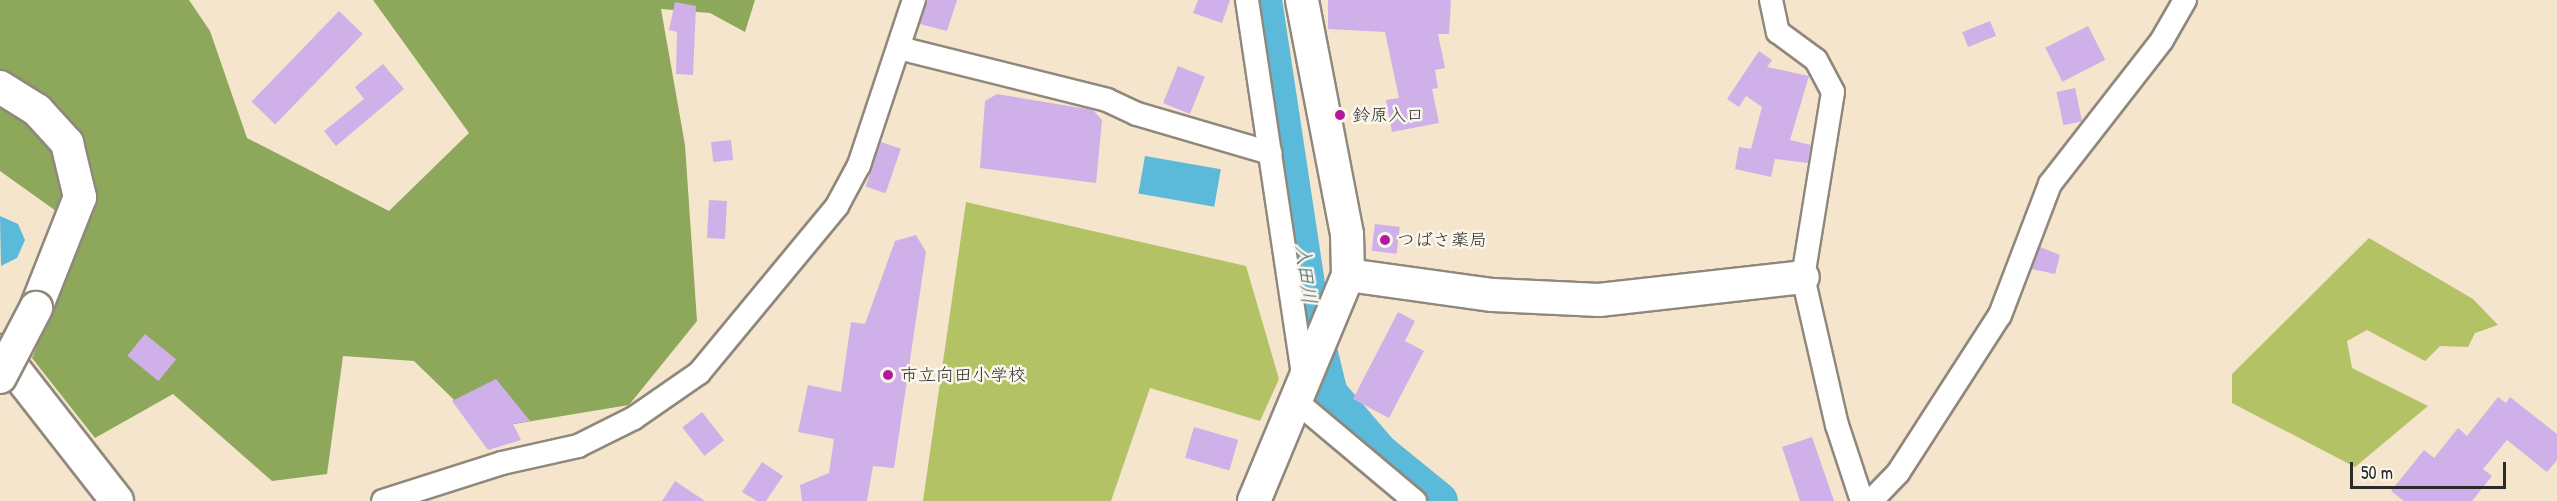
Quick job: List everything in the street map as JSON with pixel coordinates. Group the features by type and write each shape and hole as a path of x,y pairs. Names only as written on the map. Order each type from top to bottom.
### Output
{"street":[{"path":"383,501 502,463 578,446 634,418 699,373 837,206 859,165 914,0"},
{"path":"1247,0 1270,153 1301,394 1414,501"},
{"path":"1254,501 1330,328 1348,275 1347,234 1302,0"},
{"path":"1771,0 1778,32 1816,60 1833,92 1803,277 1838,426 1862,501"},
{"path":"1871,501 1898,473 2000,315 2050,184 2162,40 2185,0"},
{"path":"899,48 1107,100 1137,114 1270,153"},
{"path":"0,87 36,110 66,143 80,197 36,308 0,377"},
{"path":"1348,275 1493,295 1599,300 1803,277"},
{"path":"0,351 117,501"}],"green space":[{"path":"0,0 189,0 210,31 247,138 389,211 469,133 373,0 755,0 745,32 710,13 661,9 685,145 697,321 629,405 484,429 414,361 343,356 327,474 272,481 173,394 95,438 32,358 84,231 0,171"},
{"path":"966,202 1246,266 1279,379 1260,421 1150,388 1111,501 923,501"},
{"path":"2369,238 2473,299 2498,325 2475,333 2468,347 2440,346 2425,361 2367,330 2347,341 2352,368 2428,406 2355,467 2232,403 2232,374"}],"water":[{"path":"1145,156 1221,169 1214,207 1138,193"},
{"path":"0,216 18,224 25,240 17,258 1,266"}],"building":[{"path":"928,0 957,0 947,31 920,24"},
{"path":"1198,0 1230,0 1222,23 1193,13"},
{"path":"1328,0 1451,0 1449,34 1438,34 1445,68 1435,70 1438,88 1432,89 1439,123 1392,132 1386,100 1399,98 1385,32 1328,29"},
{"path":"675,2 696,6 693,75 676,74 677,32 669,30"},
{"path":"339,11 363,34 275,125 251,102"},
{"path":"1990,21 1996,36 1968,47 1962,32"},
{"path":"2088,26 2105,60 2062,82 2045,48"},
{"path":"1759,51 1772,60 1767,67 1809,76 1790,140 1811,145 1808,163 1775,159 1771,177 1735,169 1739,147 1751,149 1762,107 1746,96 1739,107 1727,99"},
{"path":"383,64 404,89 336,146 324,131 364,99 355,87"},
{"path":"1178,66 1205,77 1190,114 1163,103"},
{"path":"2075,88 2082,121 2063,125 2056,92"},
{"path":"997,94 1093,110 1102,120 1096,183 980,168 985,101"},
{"path":"731,140 733,160 713,162 711,142"},
{"path":"881,142 901,149 886,193 866,186"},
{"path":"709,200 727,201 725,239 707,238"},
{"path":"1375,224 1400,227 1397,254 1372,251"},
{"path":"916,235 926,252 894,468 873,466 867,501 802,501 800,485 829,473 834,439 798,432 808,385 841,392 851,322 865,324 895,241"},
{"path":"2040,247 2060,255 2055,274 2032,269"},
{"path":"1398,312 1415,321 1405,341 1424,351 1389,418 1353,399"},
{"path":"145,334 176,359 158,381 127,356"},
{"path":"496,379 530,421 513,424 521,440 488,450 452,401"},
{"path":"2498,397 2506,403 2510,397 2557,434 2557,460 2547,472 2507,440 2483,469 2492,476 2472,501 2404,501 2391,491 2424,450 2434,458 2458,428 2467,436"},
{"path":"702,412 724,440 704,456 682,427"},
{"path":"1194,427 1238,440 1229,470 1185,458"},
{"path":"1812,437 1834,501 1800,501 1782,447"},
{"path":"762,462 783,476 766,501 757,501 742,492"},
{"path":"675,481 705,501 662,501"}],"waterway":[{"name":"入田川","path":"1263,0 1313,329 1329,394 1380,453 1439,501"}],"place":[{"name":"鈴原入口","path":"1340,115"},
{"name":"つばさ薬局","path":"1385,240"},
{"name":"市立向田小学校","path":"888,375"}]}
